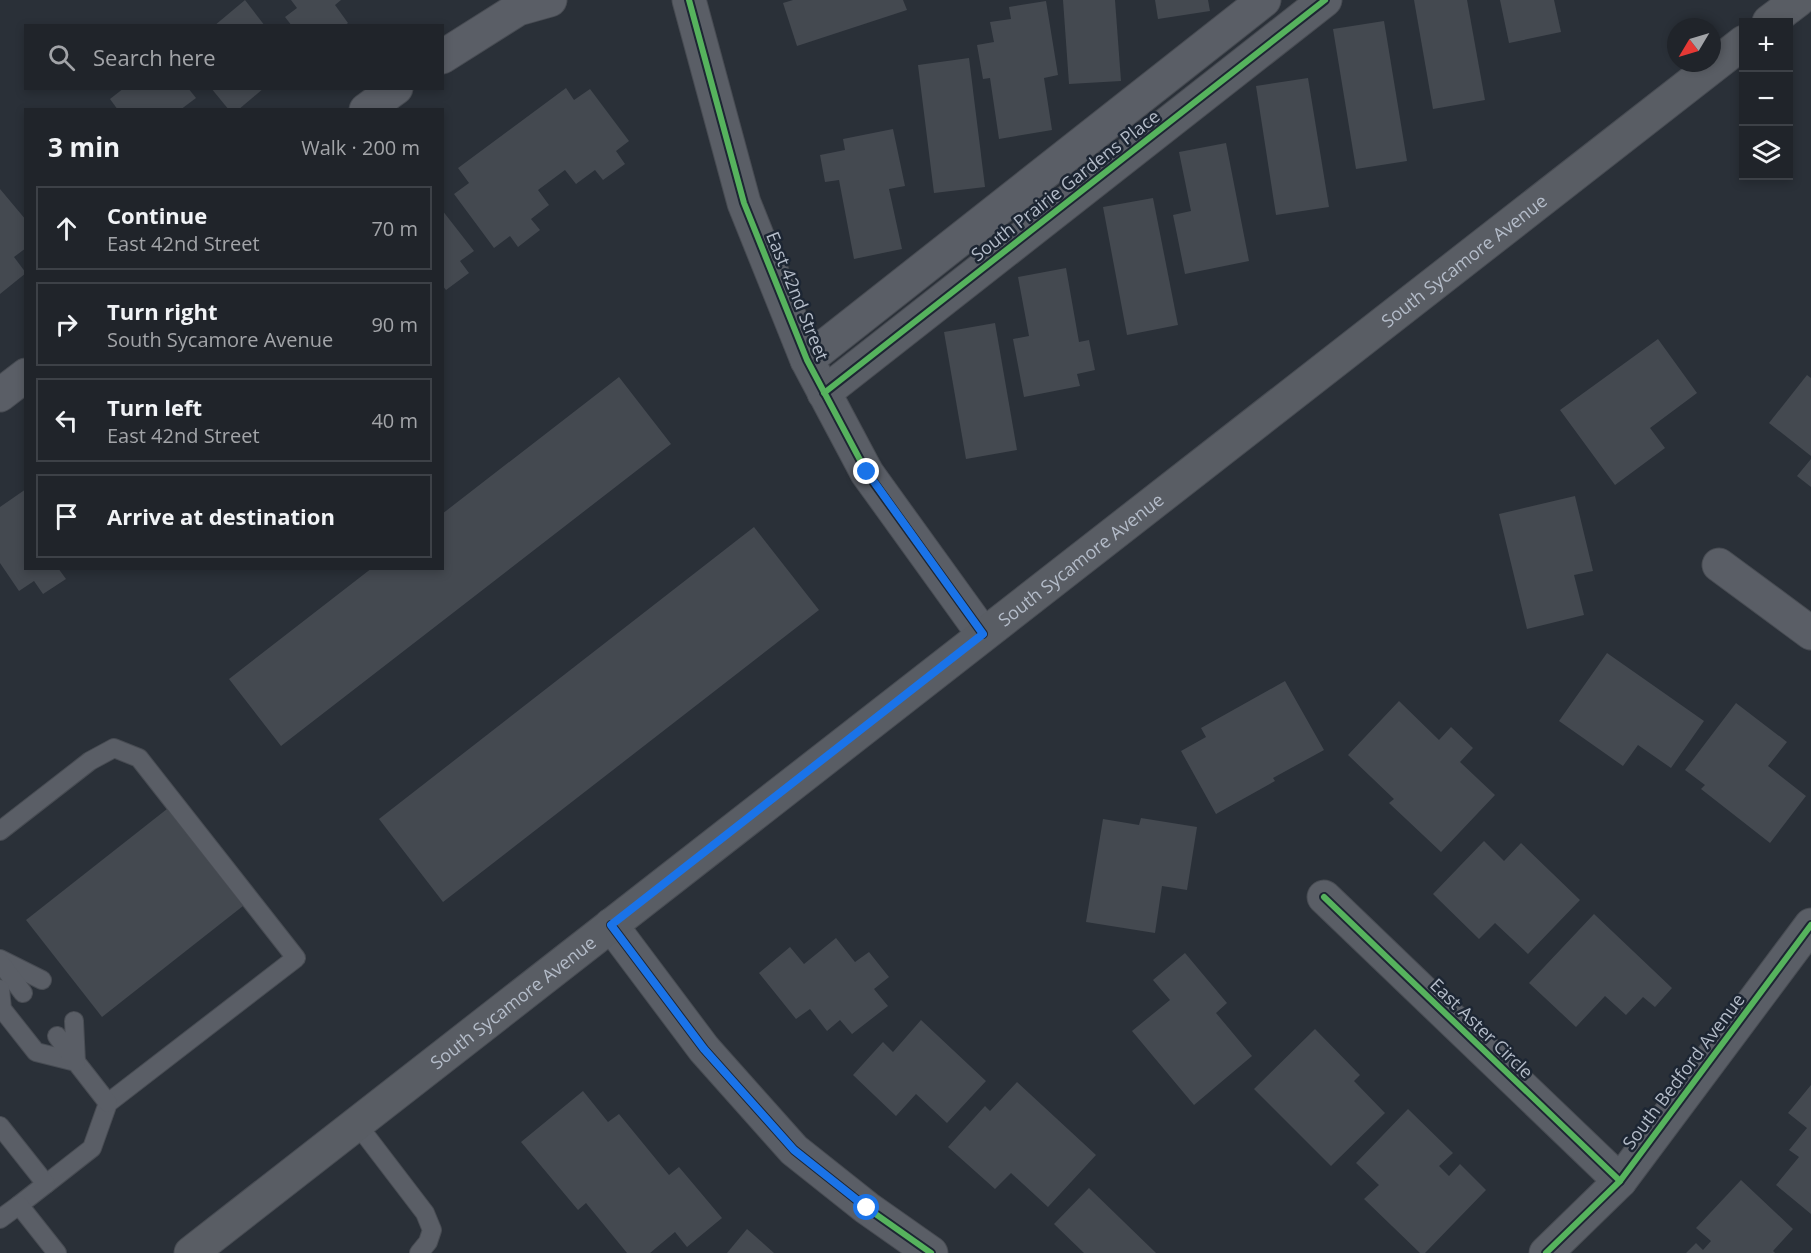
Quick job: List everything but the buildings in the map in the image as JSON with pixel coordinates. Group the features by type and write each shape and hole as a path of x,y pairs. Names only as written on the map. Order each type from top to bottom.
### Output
{"main road":[{"path":"1774,18 1798,0"},
{"name":"South Sycamore Avenue","path":"192,1253 1739,45"}],"street":[{"path":"444,56 518,9 550,0"},
{"name":"East 42nd Street","path":"689,0 744,203 807,360 867,472 983,634"},
{"name":"South Prairie Gardens Place","path":"807,360 1264,0"},
{"name":"South Prairie Gardens Place","path":"824,393 1325,0"},
{"path":"369,108 393,90"},
{"path":"0,395 24,377"},
{"path":"1719,565 1811,633"},
{"name":"East Aster Circle","path":"1324,897 1620,1181"},
{"path":"611,925 704,1049 794,1150 867,1208 931,1253"},
{"name":"South Bedford Avenue","path":"1546,1253 1620,1181 1811,925"}],"lane":[{"path":"0,831 90,761 106,752 114,748 139,758 296,958 108,1103 92,1148 0,1219"},
{"path":"0,961 42,980"},
{"path":"0,961 23,993"},
{"path":"0,989 2,1009 36,1052 76,1062"},
{"path":"74,1021 76,1062"},
{"path":"57,1036 108,1103"},
{"path":"357,1124 425,1213 432,1230 429,1242 419,1253"},
{"path":"0,1126 46,1184"},
{"path":"19,1205 57,1253"}],"cycle path":[{"path":"689,0 744,203 807,360 867,473 983,634"},
{"path":"824,393 1325,0"},
{"path":"1324,897 1620,1181"},
{"path":"611,925 704,1049 794,1150 867,1208 931,1253"},
{"path":"1546,1253 1620,1181 1811,925"}],"route":[{"path":"867,472 983,634 611,925 704,1049 794,1150 867,1208"}]}
